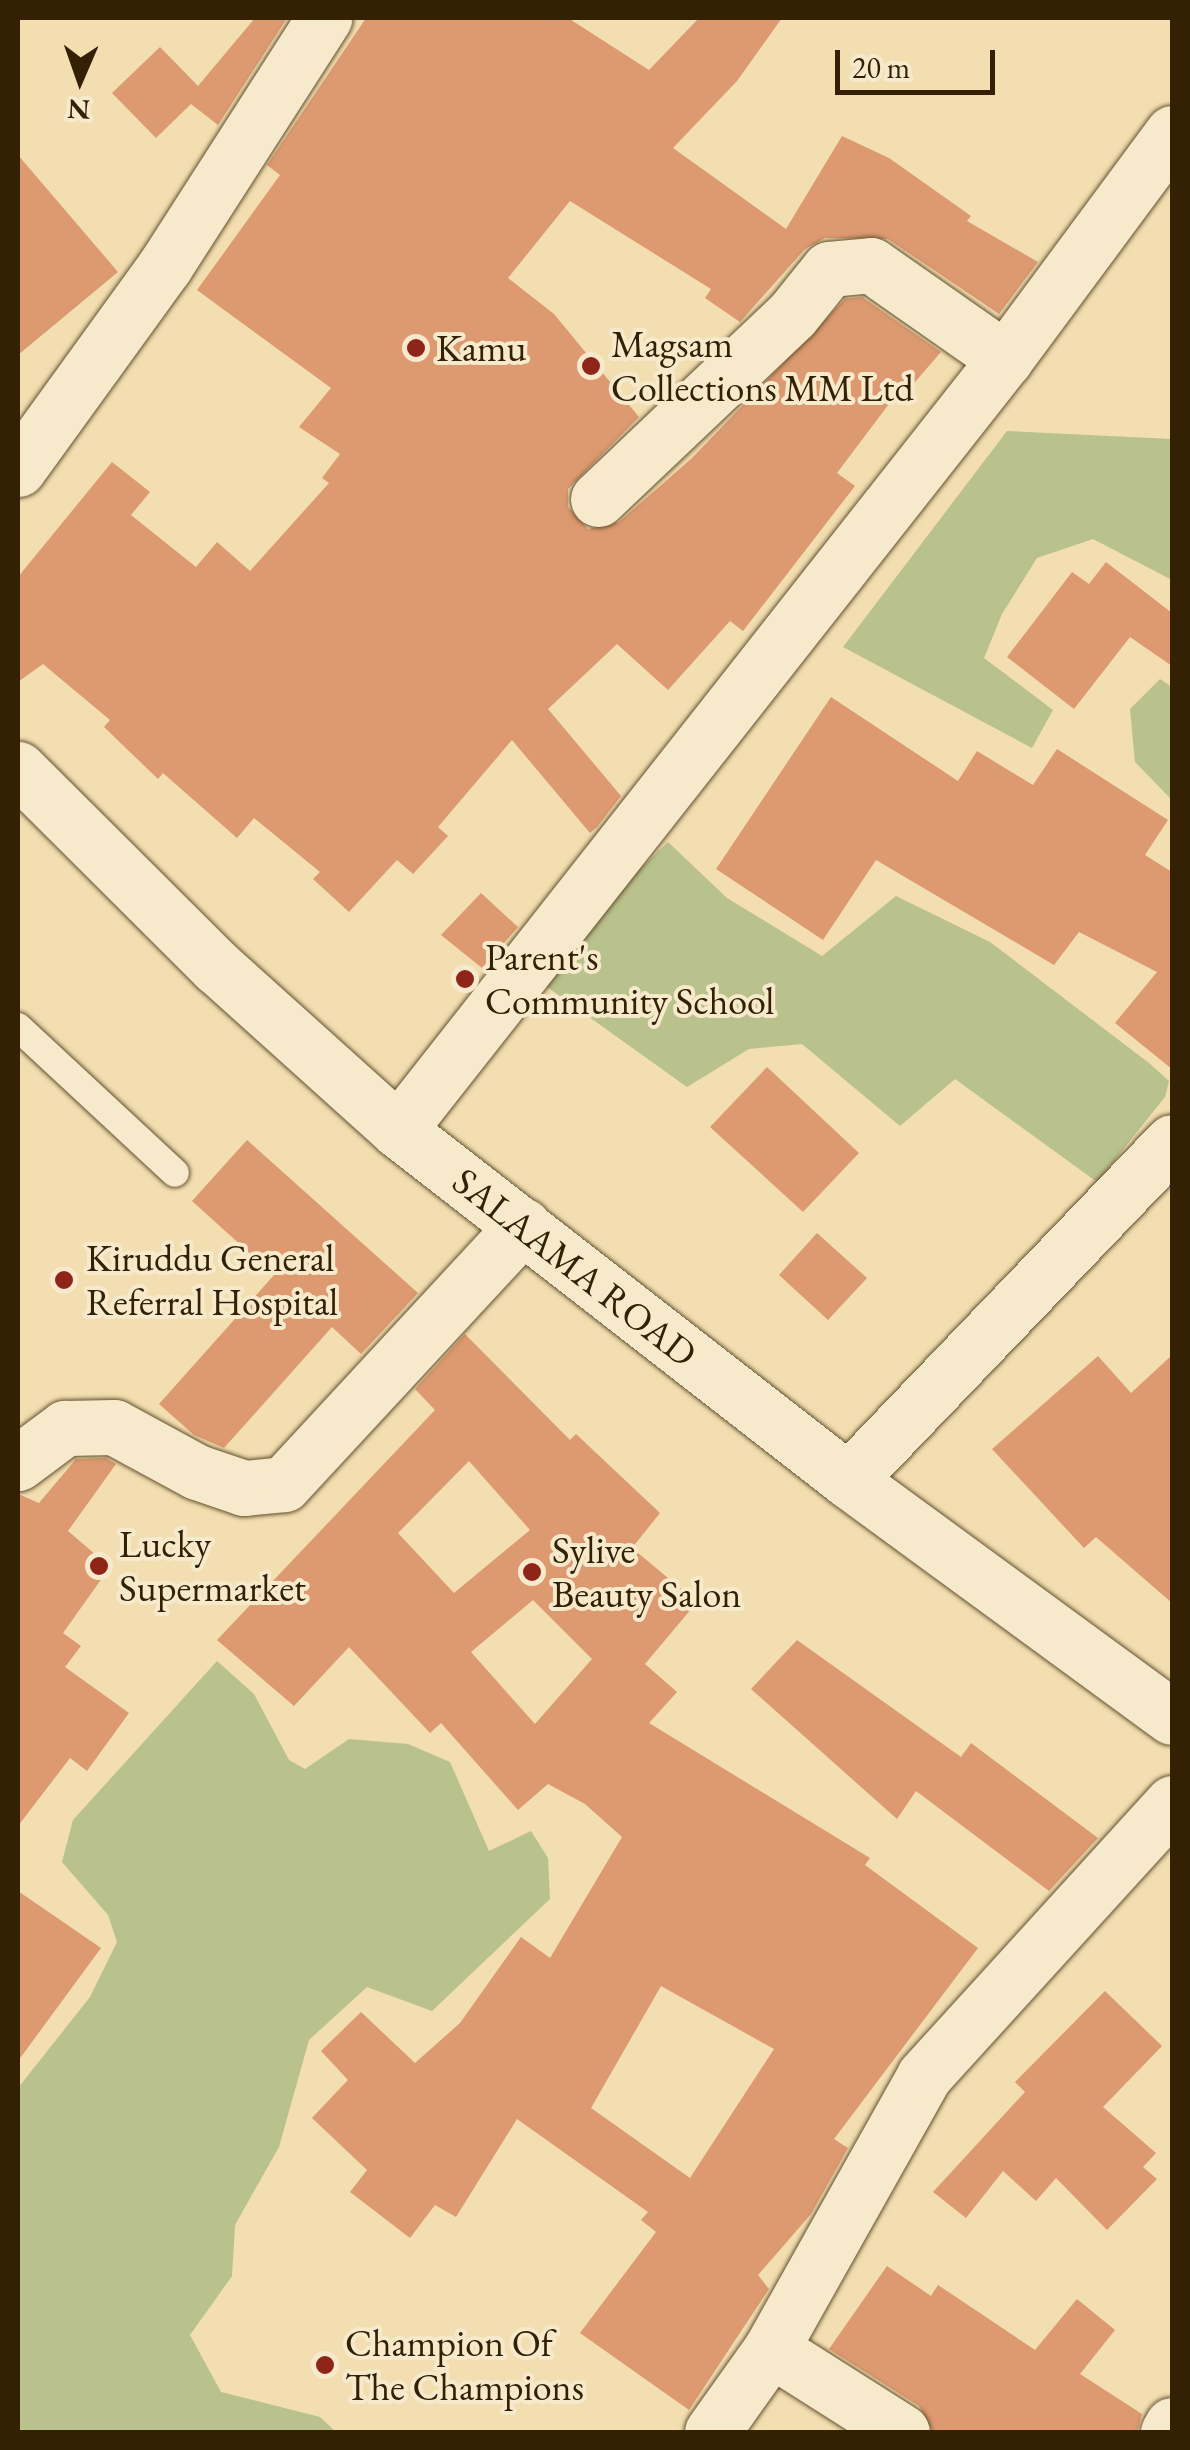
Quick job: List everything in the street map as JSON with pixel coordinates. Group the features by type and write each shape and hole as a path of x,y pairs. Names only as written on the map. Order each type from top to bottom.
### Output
{"street":[{"path":"18,469 164,266 324,18"},
{"path":"398,1130 1006,360 1172,132"},
{"path":"598,499 792,315 829,269 871,265 1006,360"},
{"name":"SALAAMA ROAD","path":"18,768 217,967 398,1130 848,1480 1172,1717"},
{"path":"848,1480 1172,1142"},
{"path":"18,1462 65,1428 114,1427 198,1472 244,1488 284,1484 523,1226"},
{"path":"712,2432 771,2350 924,2076 1172,1803"},
{"path":"771,2350 902,2432"},
{"path":"1168,2432 1172,2425"}],"lane":[{"path":"18,1027 175,1173"}],"green space":[{"path":"1007,431 1172,439 1172,580 1093,539 1037,558 1002,614 984,658 1053,710 1032,748 843,647"},
{"path":"1160,679 1172,687 1172,800 1135,762 1130,709"},
{"path":"668,842 727,898 822,956 896,896 990,942 1149,1063 1169,1081 1165,1097 1097,1182 955,1079 900,1126 802,1044 749,1049 687,1087 543,984 587,920"},
{"path":"217,1661 254,1694 289,1760 305,1769 349,1739 408,1744 450,1762 489,1851 531,1831 548,1858 550,1899 432,2011 367,1987 309,2040 279,2147 235,2225 232,2276 190,2335 221,2392 320,2417 336,2432 18,2432 18,2088 90,1997 117,1942 108,1915 62,1862 73,1820"}],"building":[{"path":"255,18 287,18 218,125 191,104 156,138 112,93 160,47 198,86"},
{"path":"366,18 568,18 649,70 699,18 782,18 737,81 673,148 786,229 842,136 889,158 971,216 967,221 1038,262 999,314 888,239 825,238 805,249 740,322 705,298 711,289 570,201 508,278 554,314 639,417 568,489 568,507 588,529 619,522 691,459 845,299 862,297 941,352 909,389 904,384 837,473 855,486 743,631 730,621 668,690 617,644 548,709 621,796 597,827 590,833 512,740 438,827 448,836 413,874 397,860 349,912 313,879 320,872 254,818 237,838 163,773 158,779 104,727 110,720 43,664 18,682 18,577 112,462 150,492 131,515 196,567 217,542 250,571 329,483 322,478 340,454 299,427 331,388 197,290 280,175 267,165"},
{"path":"18,155 118,272 18,355"},
{"path":"1106,562 1172,613 1172,666 1130,637 1074,709 1007,657 1072,572 1089,584"},
{"path":"831,697 958,781 977,751 1033,785 1057,749 1168,820 1145,855 1172,872 1172,1069 1115,1023 1157,972 1079,932 1054,965 876,860 823,940 716,869"},
{"path":"481,893 518,927 482,968 441,935"},
{"path":"767,1067 859,1153 803,1212 710,1127"},
{"path":"247,1140 418,1293 361,1354 332,1327 224,1448 194,1435 159,1404 274,1275 192,1201"},
{"path":"817,1233 867,1278 828,1320 779,1275"},
{"path":"465,1334 570,1440 576,1434 660,1513 632,1548 697,1602 645,1664 677,1692 649,1723 870,1858 865,1865 978,1948 834,2139 848,2148 811,2214 758,2275 769,2289 689,2410 580,2333 656,2232 641,2220 648,2212 517,2119 456,2217 435,2205 410,2238 350,2192 367,2170 312,2118 348,2080 321,2051 361,2012 415,2063 460,2023 521,1937 550,1958 622,1837 585,1804 548,1784 518,1810 441,1723 430,1733 349,1647 294,1706 217,1640 435,1410 415,1389","holes":["469,1461 530,1530 454,1593 398,1533","533,1600 592,1659 535,1724 471,1652","661,1986 774,2049 690,2178 591,2108"]},
{"path":"1172,1355 1172,1603 1096,1537 1084,1548 992,1449 1098,1356 1131,1393"},
{"path":"106,1458 116,1464 68,1531 110,1567 63,1633 81,1646 65,1667 129,1713 87,1771 70,1758 18,1826 18,1494 39,1503 76,1459"},
{"path":"797,1640 961,1757 971,1743 1098,1838 1049,1891 916,1791 897,1819 751,1689"},
{"path":"18,1891 101,1948 18,2061"},
{"path":"1105,1991 1162,2046 1103,2107 1156,2153 1143,2167 1157,2179 1107,2230 1056,2178 1036,2201 1003,2171 966,2218 933,2192 1025,2092 1015,2082"},
{"path":"887,2266 931,2296 938,2285 1035,2350 1077,2299 1115,2330 1080,2374 1142,2414 1137,2432 933,2432 919,2406 829,2349"}],"place":[{"name":"Kamu","path":"416,348"},
{"name":"Magsam Collections MM Ltd","path":"591,366"},
{"name":"Parent's Community School","path":"465,979"},
{"name":"Kiruddu General Referral Hospital","path":"64,1280"},
{"name":"Lucky Supermarket","path":"99,1566"},
{"name":"Sylive Beauty Salon","path":"532,1572"},
{"name":"Champion Of The Champions","path":"325,2365"}]}
